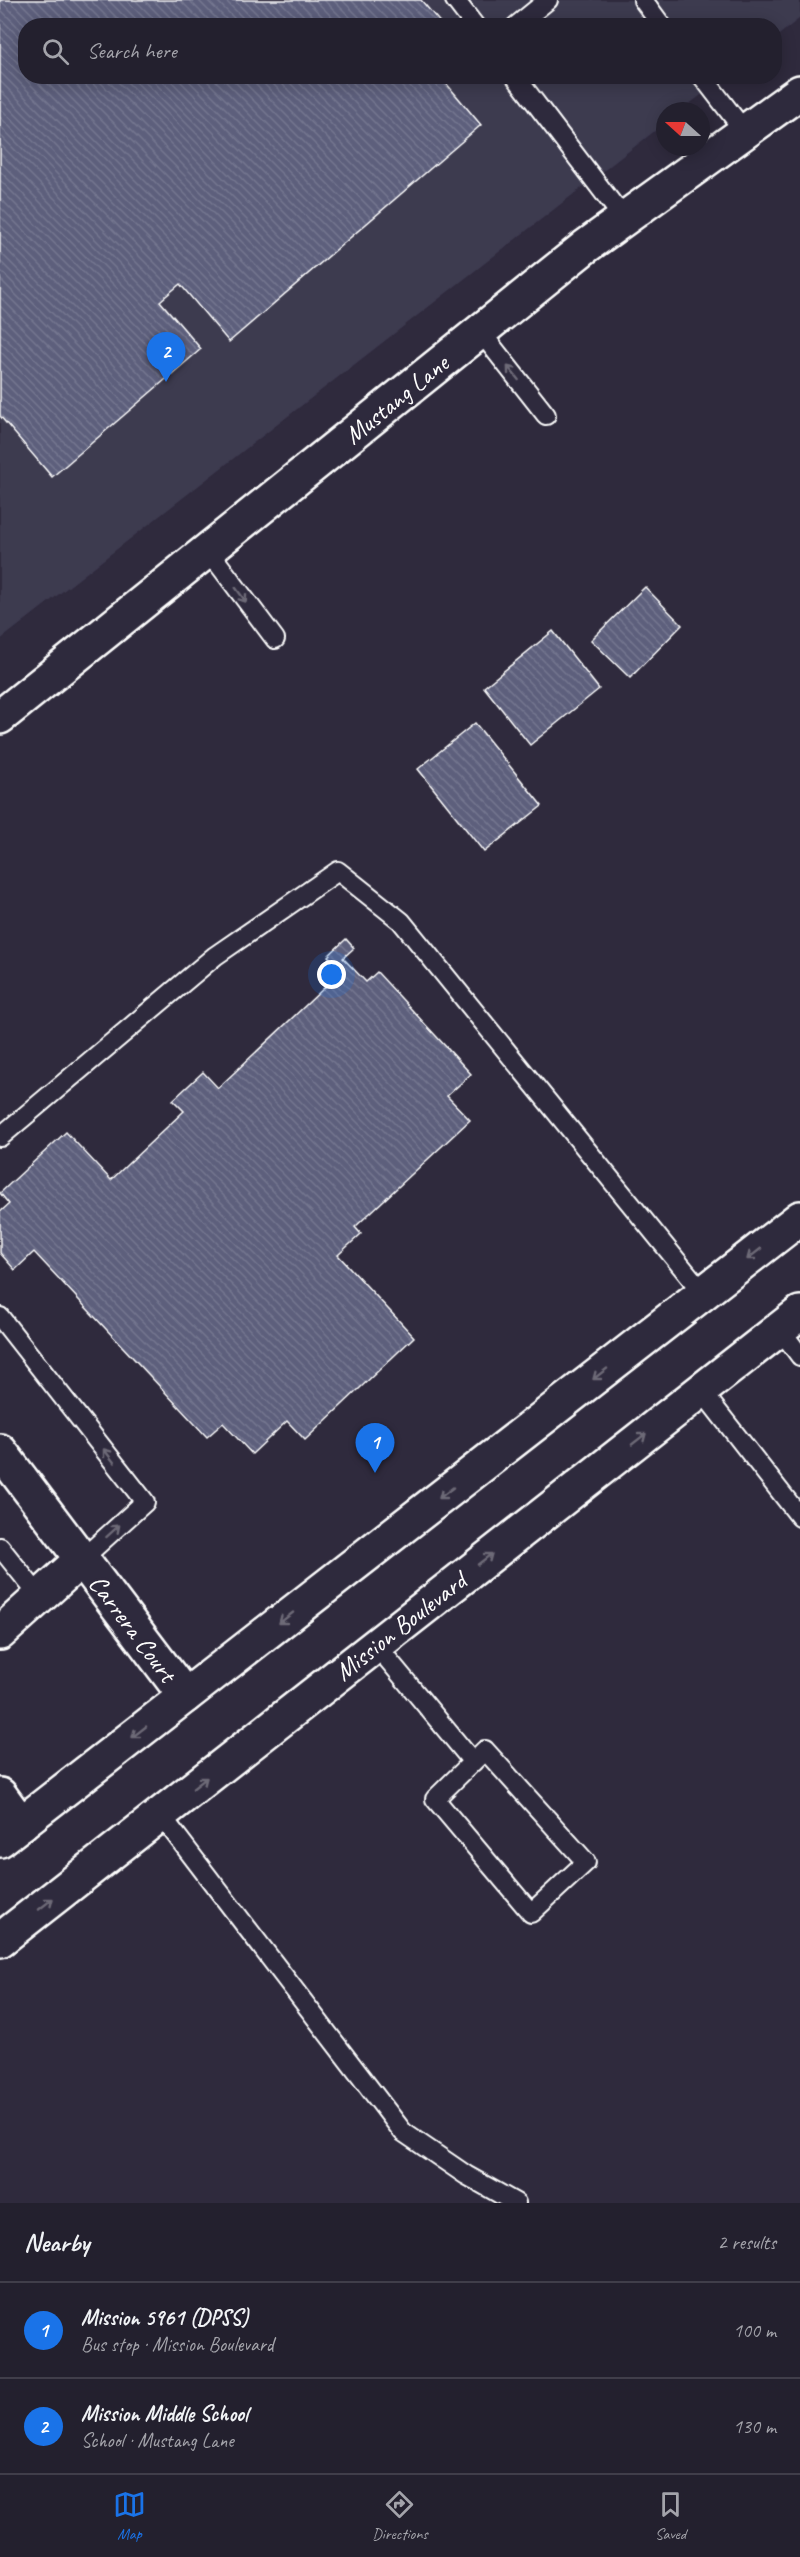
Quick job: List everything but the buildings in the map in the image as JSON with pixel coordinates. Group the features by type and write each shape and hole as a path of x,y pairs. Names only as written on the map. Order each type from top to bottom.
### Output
{"main road":[{"name":"Mustang Lane","path":"0,717 480,331 624,219 800,92"},
{"path":"0,1795 10,1832 800,1218"},
{"name":"Mission Boulevard","path":"0,1940 790,1321"},
{"name":"Carrera Court","path":"0,1451 185,1696"},
{"name":"Carrera Court","path":"0,1633 82,1559"}],"lane":[{"path":"455,0 469,18"},
{"path":"526,18 548,0"},
{"path":"643,0 656,18"},
{"path":"521,84 624,219"},
{"path":"708,84 745,132"},
{"path":"480,331 546,415"},
{"path":"208,550 275,639"},
{"path":"0,1137 215,956 338,872 401,921 703,1293"},
{"path":"0,1317 145,1502 82,1559"},
{"path":"790,1321 800,1356"},
{"path":"701,1390 800,1517"},
{"path":"0,1547 40,1597"},
{"path":"376,1645 473,1762"},
{"path":"486,1750 586,1862 531,1913 435,1799 473,1762 486,1750"},
{"path":"160,1814 403,2132 466,2175 516,2203"}],"shaded area":[{"path":"0,0 800,0 800,18 782,32 782,18 18,18 18,84 716,84 692,102 656,102 656,130 0,640"}],"place":[{"name":"Mission Middle School","path":"166,382"},
{"name":"Mission 5961 (DPSS)","path":"375,1473"}]}
